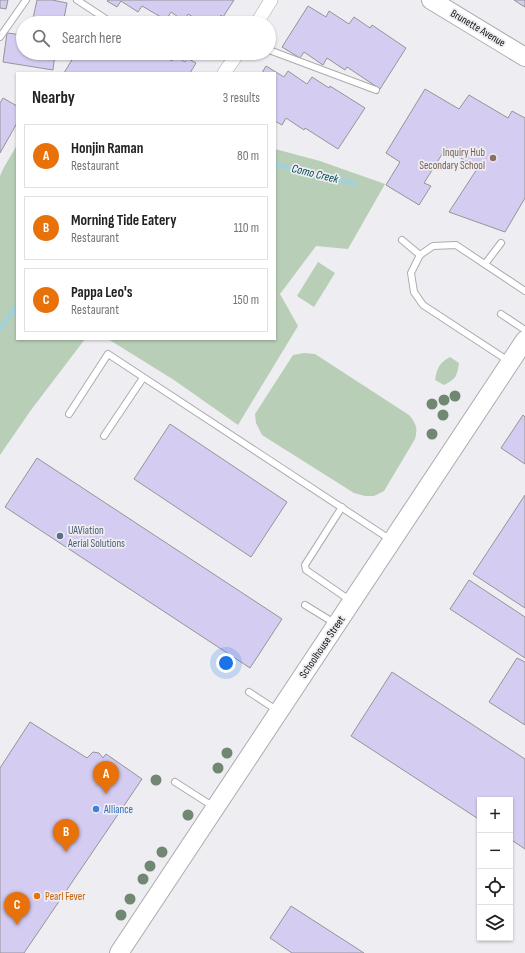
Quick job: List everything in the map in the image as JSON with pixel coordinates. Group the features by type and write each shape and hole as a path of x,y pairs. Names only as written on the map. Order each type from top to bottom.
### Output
{"main road":[{"name":"Brunette Avenue","path":"431,0 525,57"},
{"name":"Schoolhouse Street","path":"123,950 215,808 525,340"}],"street":[{"path":"261,16 271,0"},
{"path":"224,72 230,60"}],"lane":[{"path":"0,37 26,0"},
{"path":"77,0 101,16"},
{"path":"276,53 376,90"},
{"path":"402,240 420,255"},
{"path":"485,264 500,243"},
{"path":"510,362 423,305 414,292 411,273 420,255 433,246 456,245 525,291"},
{"path":"501,314 525,330"},
{"path":"69,414 108,354 392,540"},
{"path":"104,436 143,378"},
{"path":"342,508 305,565 306,570 352,602"},
{"path":"305,605 336,625"},
{"path":"249,692 279,712"},
{"path":"175,782 215,808"}],"green space":[{"path":"16,147 16,340 84,340 31,410 0,455 0,176"},
{"path":"276,149 320,161 385,184 348,249 316,246 280,294 298,326 238,425 174,380 110,340 276,340"},
{"path":"318,262 335,273 314,307 297,296"},
{"path":"304,353 315,354 409,415 416,426 415,439 384,491 374,496 365,496 354,493 262,435 256,423 255,414 293,355"},
{"path":"450,357 459,363 458,371 451,381 444,385 435,380 441,364"}],"building":[{"path":"0,0 8,0 6,9 0,8"},
{"path":"37,0 52,0 67,3 64,16 34,16"},
{"path":"234,0 224,16 191,16 188,14 187,16 177,16 171,12 168,16 159,16 142,6 138,12 121,1 117,7 107,1"},
{"path":"514,0 525,0 525,7 520,4"},
{"path":"308,6 326,17 329,11 349,24 354,17 370,28 372,25 406,48 380,89 347,67 345,70 327,58 323,65 304,52 300,58 282,47"},
{"path":"7,33 16,34 16,60 54,60 53,70 3,62"},
{"path":"72,60 182,60 185,62 186,60 191,60 196,63 191,72 65,72"},
{"path":"266,66 276,72 263,72"},
{"path":"288,71 307,84 312,77 329,88 330,86 365,108 338,149 286,118 282,125 276,122 276,72 284,77"},
{"name":"Inquiry Hub Secondary School","path":"425,89 459,109 469,95 508,118 512,111 525,118 525,198 505,232 449,212 477,169 446,148 424,183 431,186 419,205 386,185 400,162 386,153"},
{"path":"3,98 16,105 16,125 0,153 0,103"},
{"path":"523,415 525,417 525,464 501,448"},
{"path":"170,424 287,502 251,557 134,479"},
{"path":"37,458 282,619 250,668 5,507"},
{"path":"525,495 525,608 473,574"},
{"path":"469,580 525,617 525,658 450,609"},
{"path":"517,658 525,662 525,725 489,702"},
{"path":"392,672 525,759 525,849 513,841 513,797 477,797 477,818 351,736"},
{"path":"30,722 87,758 93,752 99,753 103,758 106,754 142,779 24,953 0,953 0,768"},
{"path":"291,906 364,953 292,953 270,938"}],"waterway":[{"name":"Como Creek","path":"276,164 356,184"},
{"name":"Como Creek","path":"0,329 16,306"}],"place":[{"name":"Inquiry Hub Secondary School","path":"493,158"},
{"name":"UAViation Aerial Solutions","path":"60,536"},
{"name":"Honjin Raman","path":"106,794"},
{"name":"Alliance","path":"96,809"},
{"name":"Morning Tide Eatery","path":"66,852"},
{"name":"Pearl Fever","path":"37,896"},
{"name":"Pappa Leo's","path":"17,925"}]}
